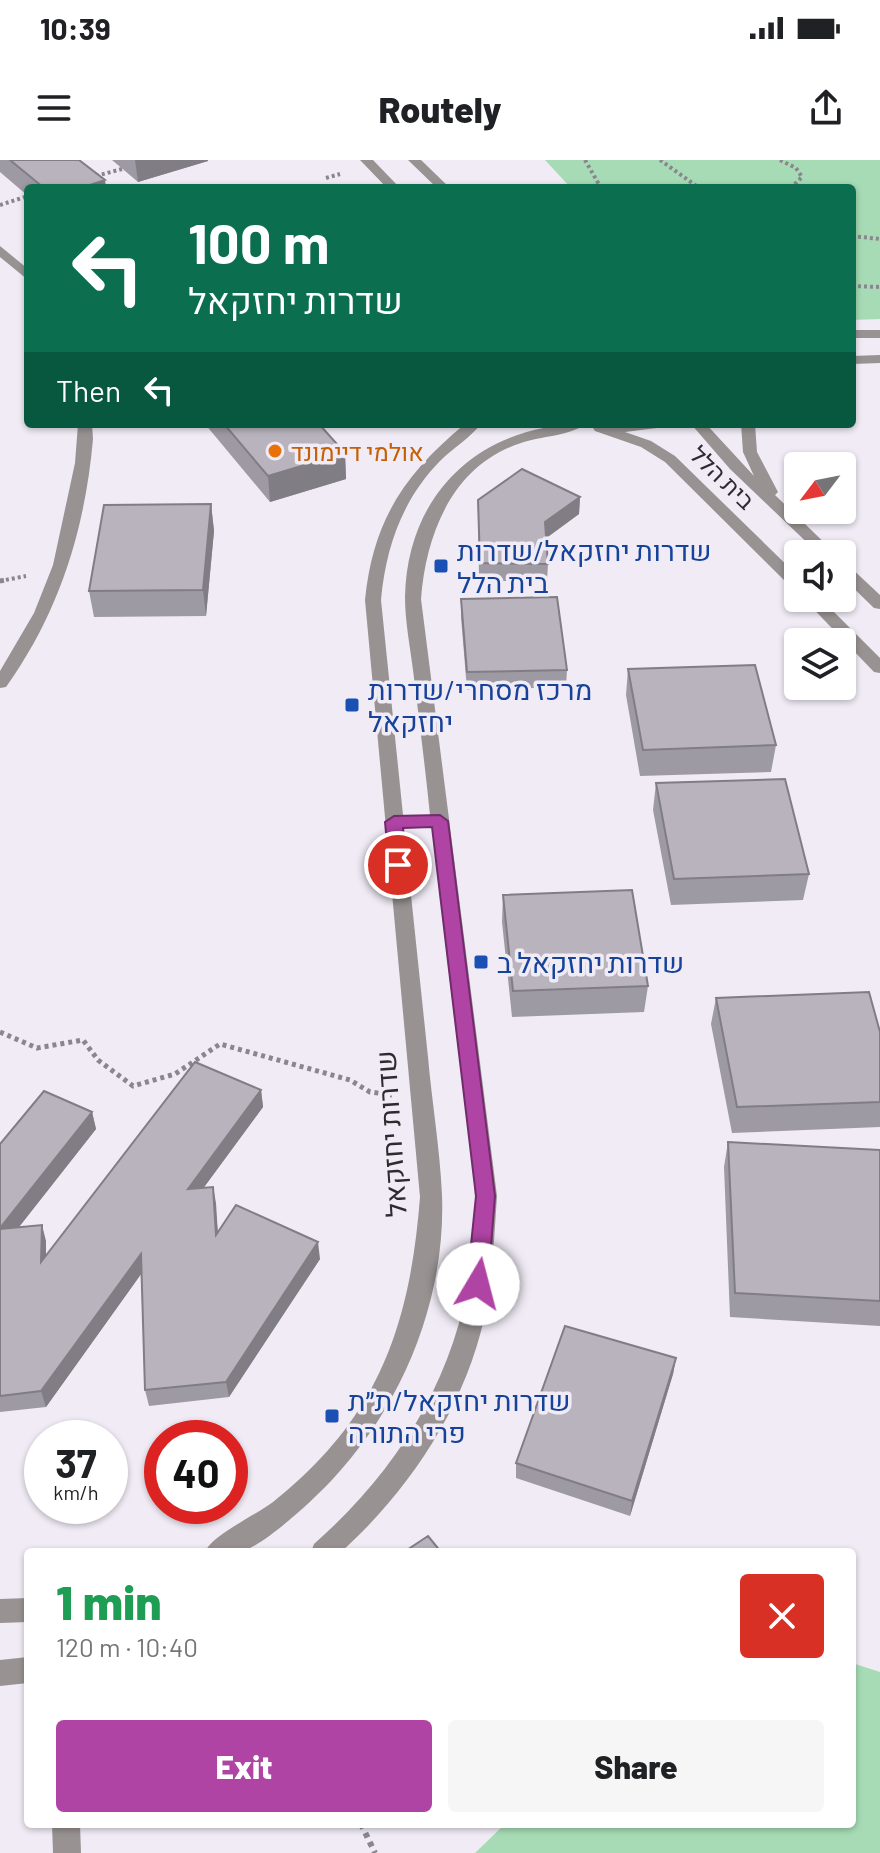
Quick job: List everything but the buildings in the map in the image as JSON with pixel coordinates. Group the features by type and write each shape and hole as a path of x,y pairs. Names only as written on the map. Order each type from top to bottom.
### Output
{"street":[{"path":"366,160 390,184"},
{"path":"414,160 440,184"},
{"path":"0,250 24,272"},
{"path":"856,334 880,334"},
{"path":"856,360 880,359"},
{"path":"0,683 26,650 50,598 73,517 84,428"},
{"name":"שדרות יחזקאל","path":"225,1548 251,1535 306,1490 350,1444 384,1390 412,1325 427,1252 431,1197 373,600 374,569 393,512 412,483 470,428"},
{"path":"328,1548 349,1530 400,1475 437,1412 468,1337 482,1257 486,1196 413,599 414,571 430,519 466,471 493,450 515,439 563,428"},
{"path":"600,428 631,428"},
{"name":"בית הלל","path":"600,428 646,444 670,459 784,571"},
{"name":"בית הלל","path":"702,428 735,466 813,540"},
{"path":"748,428 750,452 777,506"},
{"path":"856,581 880,604"},
{"path":"825,612 880,668"},
{"path":"394,822 440,821"},
{"path":"0,1611 24,1610"},
{"path":"0,1673 24,1670"},
{"path":"66,1828 67,1853"}],"path":[{"path":"585,160 598,184"},
{"path":"660,160 693,184"},
{"path":"780,160 796,168 802,177 795,184"},
{"path":"96,176 122,169"},
{"path":"326,178 340,174"},
{"path":"0,205 24,197"},
{"path":"856,236 880,239"},
{"path":"856,286 880,287"},
{"path":"0,1032 37,1048 83,1040 98,1060 133,1086 175,1074 220,1044 350,1080 370,1092 421,1099"},
{"path":"363,1828 375,1853"}],"green space":[{"path":"545,160 880,160 880,319 856,320 856,184 567,184"},
{"path":"856,1664 880,1672 880,1853 475,1853 501,1828 856,1828"}],"place":[{"name":"אולמי דיימונד","path":"275,451"},
{"name":"שדרות יחזקאל/שדרות בית הלל","path":"441,566"},
{"name":"מרכז מסחרי/שדרות יחזקאל","path":"352,705"},
{"name":"שדרות יחזקאל ב","path":"481,962"},
{"name":"שדרות יחזקאל/ת״ת פרי התורה","path":"332,1416"}],"route":[{"path":"398,865 394,822 440,821 486,1196 478,1284"}]}
